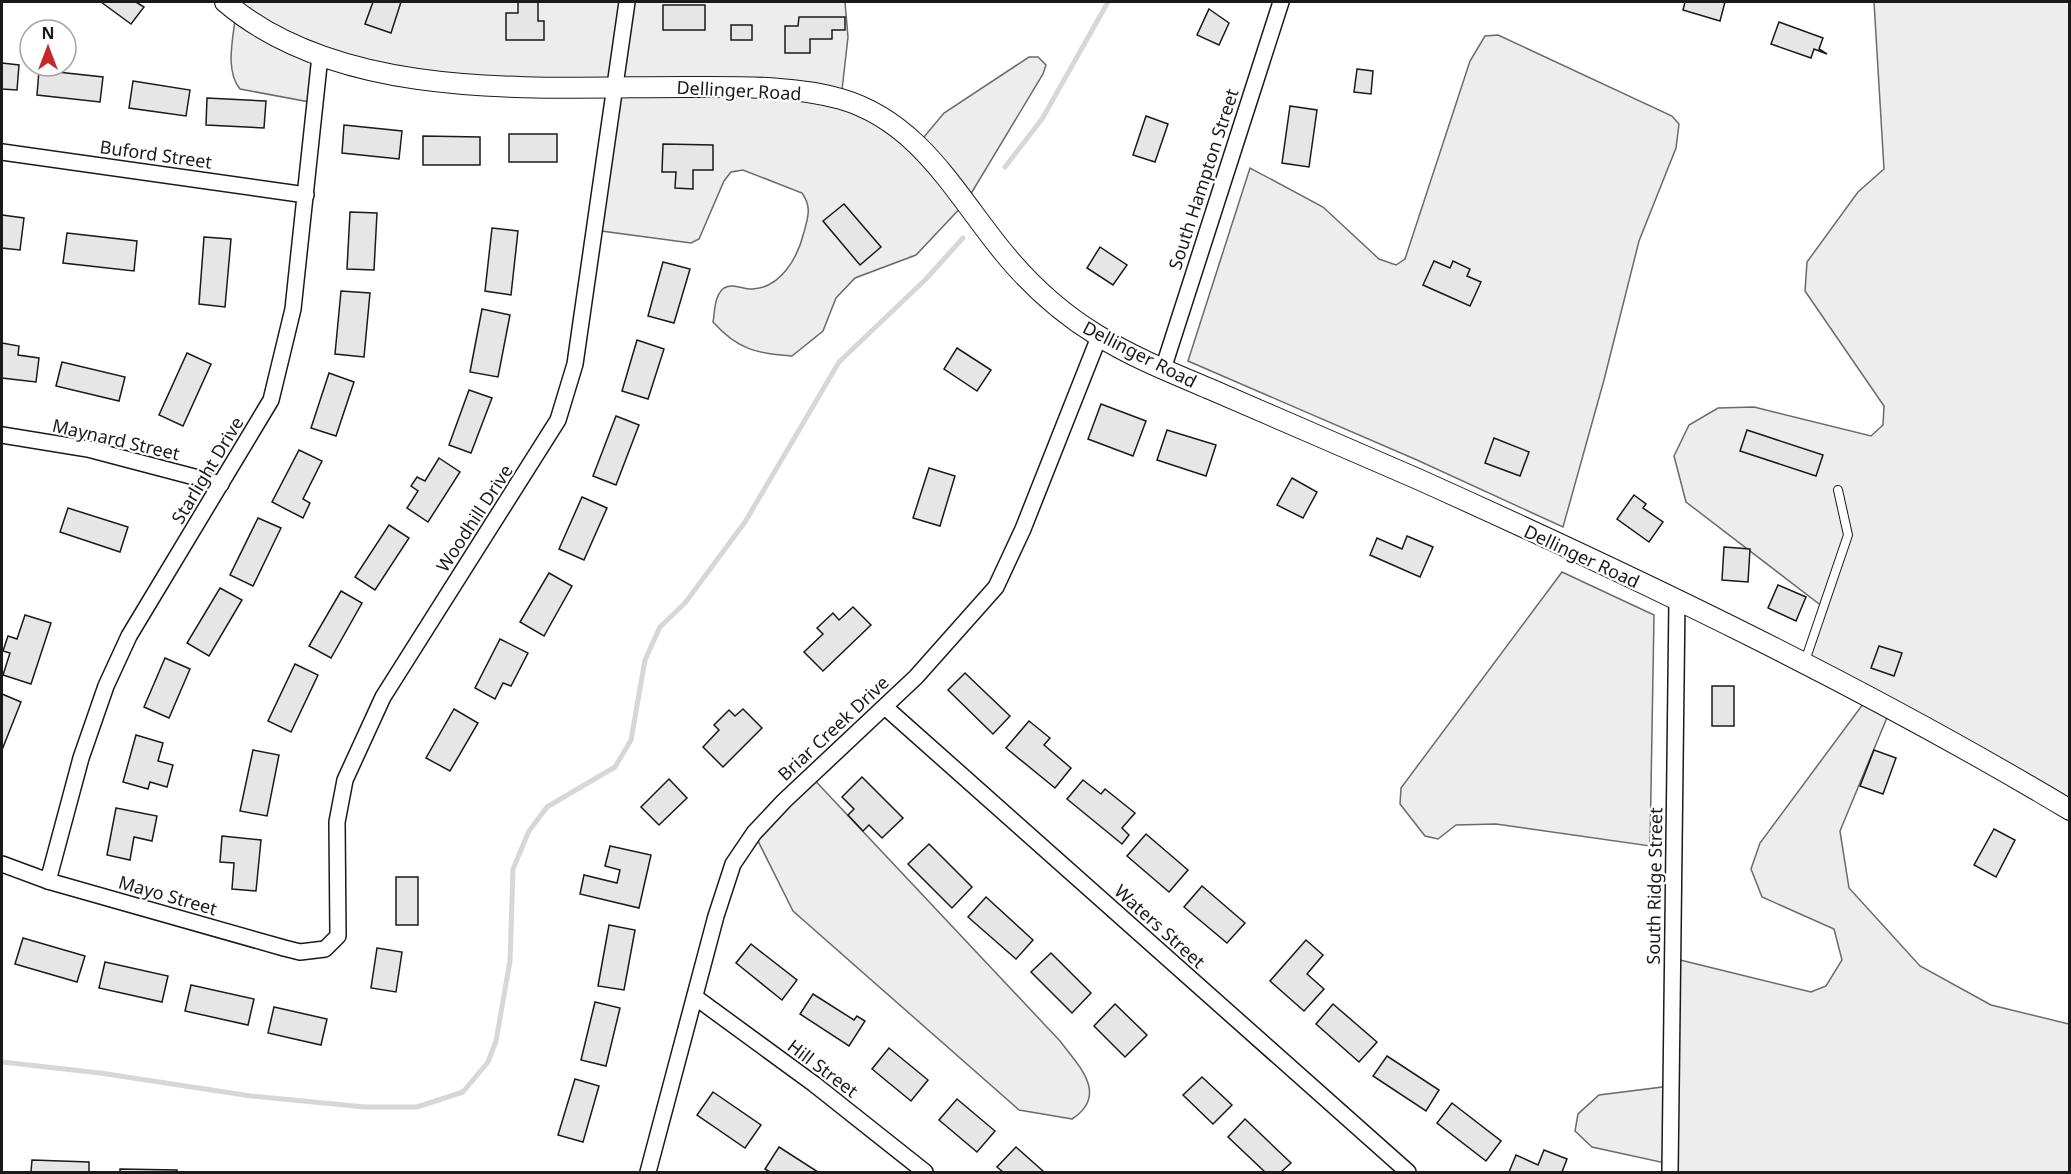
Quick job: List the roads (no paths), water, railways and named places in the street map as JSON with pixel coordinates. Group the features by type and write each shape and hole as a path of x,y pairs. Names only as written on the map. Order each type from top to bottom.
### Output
{"street":[{"name":"Dellinger Road","path":"225,2 262,28 320,56 409,78 479,85 768,89 841,99 879,114 909,135 951,182 1002,250 1038,292 1099,337 1163,369 1415,478 1677,600 1804,663 1993,764 2070,810"},
{"name":"Woodhill Drive","path":"325,949 338,936 337,822 345,780 383,697 558,420 575,364 627,2"},
{"name":"South Hampton Street","path":"1163,369 1281,2"},
{"name":"Starlight Drive","path":"48,880 81,758 106,686 129,636 271,400 293,309 320,56"},
{"name":"Buford Street","path":"2,152 306,195"},
{"name":"Briar Creek Drive","path":"648,1173 716,916 738,856 754,833 784,801 885,707 962,628 996,587 1023,530 1099,337"},
{"name":"Maynard Street","path":"2,435 88,449 221,484"},
{"name":"South Ridge Street","path":"1670,1173 1677,600"},
{"name":"Waters Street","path":"885,707 1408,1173"},
{"name":"Mayo Street","path":"2,864 48,880 284,948 300,952 325,949"},
{"name":"Hill Street","path":"695,997 814,1084 925,1173"}],"lane":[{"path":"1804,663 1848,535 1838,490"}],"waterway":[{"path":"1005,167 1042,119 1108,2"},
{"path":"2,1062 100,1073 251,1096 365,1107 417,1107 463,1092 488,1062 496,1041 510,961 513,869 529,831 547,807 615,767 631,740 645,660 660,627 685,603 745,522 839,362 926,279 963,238"}]}
